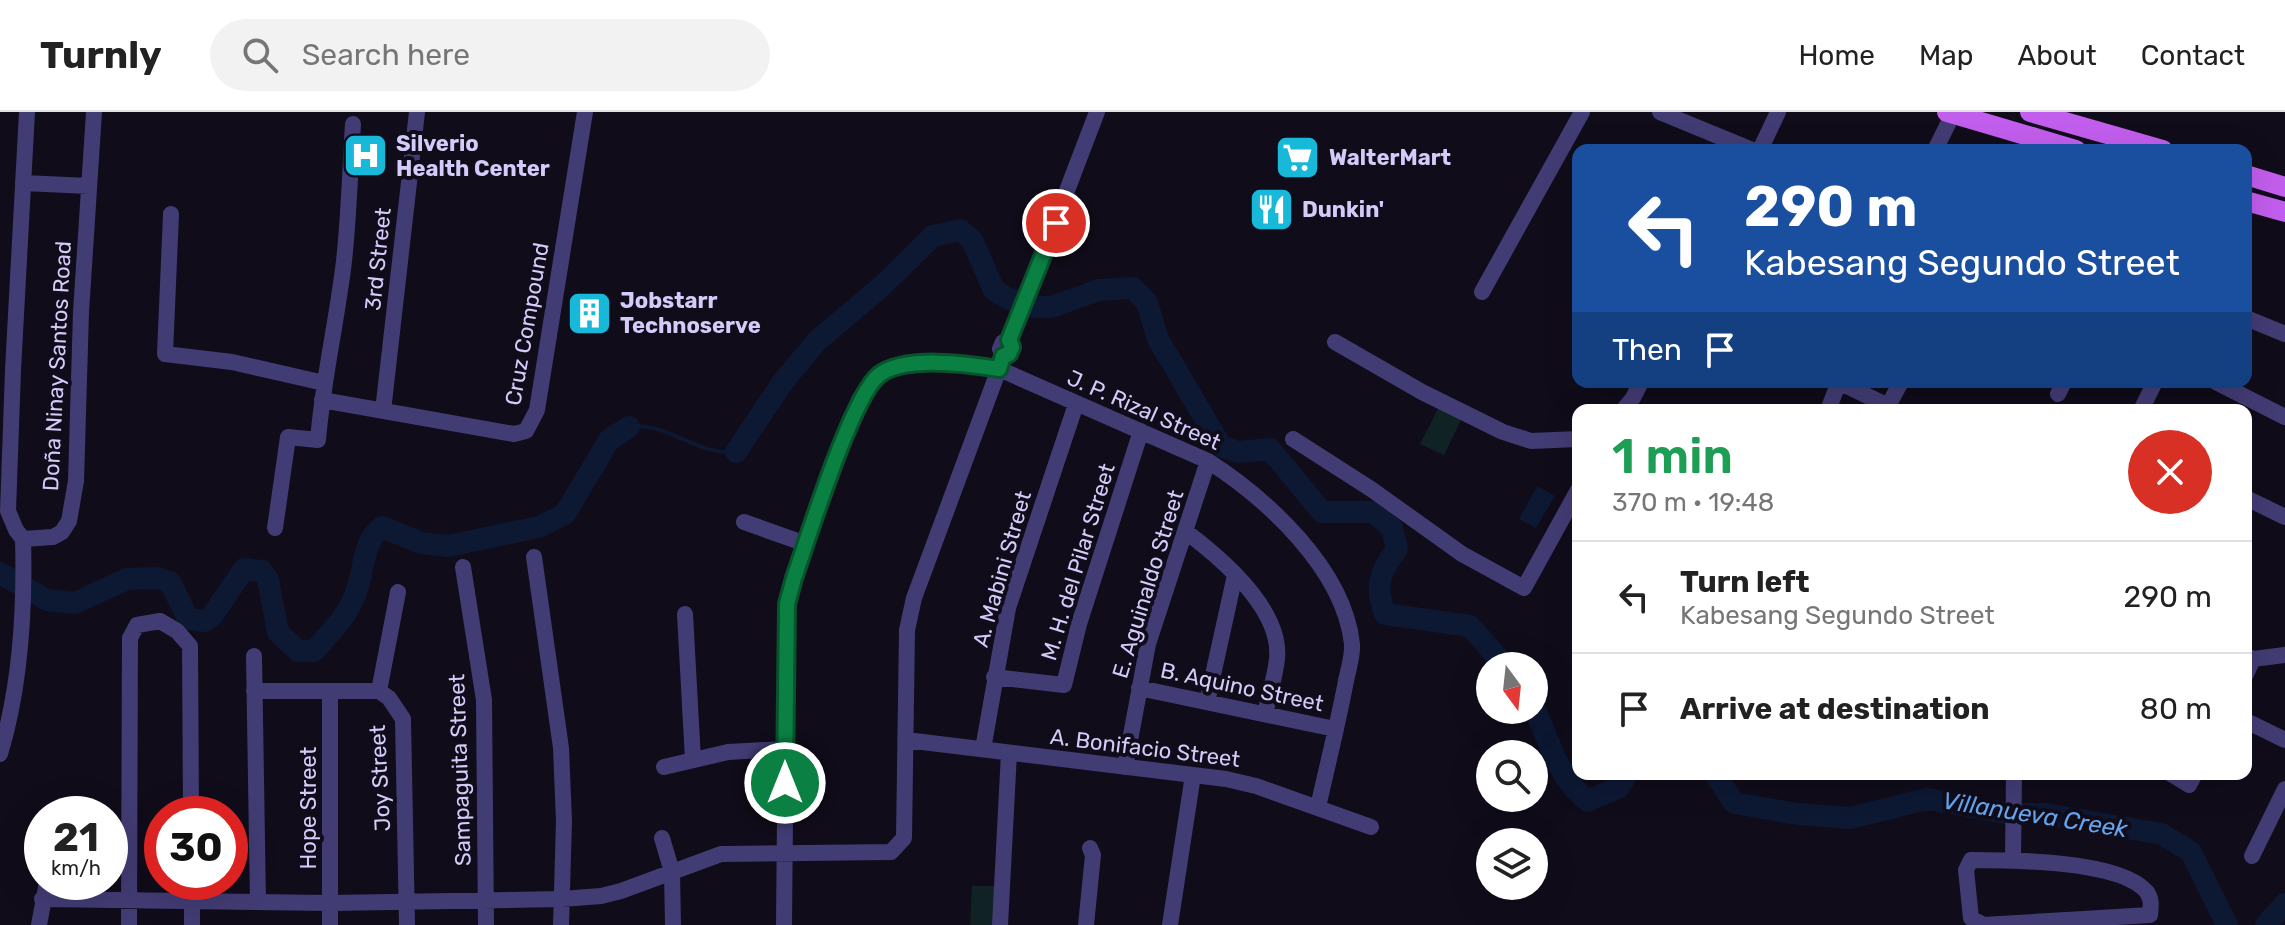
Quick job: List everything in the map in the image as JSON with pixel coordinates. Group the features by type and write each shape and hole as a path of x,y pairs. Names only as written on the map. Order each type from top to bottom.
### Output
{"main road":[{"path":"2030,112 2137,144"},
{"path":"1950,113 2023,143"},
{"path":"2252,177 2285,187"},
{"path":"2252,203 2285,212"}],"street":[{"name":"Doña Ninay Santos Road","path":"27,112 8,511 23,539 53,537 62,532 69,521 76,481 94,112"},
{"name":"3rd Street","path":"383,411 417,112"},
{"name":"Cruz Compound","path":"171,214 165,354 232,362 383,411 514,434 526,431 537,410 585,112"},
{"path":"86,900 330,903 562,899 611,894 721,854 891,852 898,847 904,838 905,652 914,598 1097,112"},
{"path":"1482,292 1582,112"},
{"path":"1660,112 1737,144"},
{"path":"1763,144 1778,112"},
{"path":"1937,144 1950,113"},
{"path":"275,528 288,437 318,440 344,259 353,124"},
{"path":"23,183 89,186"},
{"path":"2252,320 2285,334"},
{"path":"1335,342 1422,392 1503,432 1531,441 1572,439"},
{"name":"J. P. Rizal Street","path":"784,925 787,604 859,400 880,374 896,367 969,364 1007,347 1076,404 1208,461 1232,475 1284,520 1327,578 1345,614 1352,647 1318,807"},
{"path":"1851,388 1884,404"},
{"path":"2228,388 2285,417"},
{"name":"A. Mabini Street","path":"983,749 1008,608 1076,404"},
{"name":"M. H. del Pilar Street","path":"994,677 1064,685 1079,624 1141,431"},
{"path":"1293,439 1371,489 1462,554 1524,588 1572,501"},
{"name":"E. Aguinaldo Street","path":"1125,767 1148,644 1208,461"},
{"path":"2252,501 2285,517"},
{"path":"744,522 806,544"},
{"path":"1185,531 1218,556 1250,591 1274,629 1278,657 1265,714"},
{"path":"0,754 7,732 15,680 25,591 23,539"},
{"path":"534,557 561,748 564,821 561,925"},
{"name":"Sampaguita Street","path":"463,567 484,700 486,925"},
{"path":"1207,702 1235,575"},
{"path":"254,691 379,691 398,592"},
{"path":"685,614 693,760"},
{"path":"129,925 130,638 137,625 160,621 177,631 190,646 191,796"},
{"path":"2252,662 2285,655"},
{"path":"254,656 258,902"},
{"name":"B. Aquino Street","path":"1139,688 1335,729"},
{"name":"Hope Street","path":"330,691 330,925"},
{"name":"Joy Street","path":"379,691 389,698 403,719 407,925"},
{"path":"2252,724 2285,740"},
{"name":"A. Bonifacio Street","path":"906,740 1193,775 1256,786 1371,827"},
{"path":"664,767 728,752 785,749"},
{"path":"1000,925 1009,753"},
{"path":"1170,925 1193,775"},
{"path":"2013,860 2014,780"},
{"path":"2252,856 2285,789"},
{"path":"662,838 672,872 673,925"},
{"path":"1086,925 1093,855 1090,848"},
{"path":"1971,860 2013,860 2105,870 2144,888 2151,899 2150,915 1983,925 1976,922 1971,918 1968,865 1971,860"},
{"path":"39,925 42,900"},
{"path":"192,900 192,925"}],"shaded area":[{"path":"1441,403 1464,414 1444,455 1420,444"},
{"path":"972,886 997,886 994,925 970,925"}],"water":[{"path":"1537,486 1555,496 1536,528 1519,519"}],"waterway":[{"name":"Villanueva Creek","path":"736,452 785,379 817,341 882,286 933,236 960,230 972,240 994,290 1009,299 1035,307 1051,307 1099,290 1133,288 1147,303 1158,339 1221,446 1238,452 1270,449 1322,512 1374,512 1392,528 1397,549 1386,565 1379,587 1385,614 1470,626 1493,652"},
{"name":"Villanueva Creek","path":"629,427 657,429 708,449 736,452"},
{"name":"Villanueva Creek","path":"0,573 47,600 75,603 127,579 157,578 170,582 188,619 205,621 212,616 244,569 262,571 268,580 278,632 298,651 314,651 352,603 370,541 382,527 421,543 448,546 539,527 565,514 609,440 629,427"},
{"name":"Villanueva Creek","path":"1541,724 1569,782 1588,801 1619,787 1623,780"},
{"name":"Villanueva Creek","path":"1719,780 1734,803 1798,814 1850,818 1927,799 2011,814 2046,814 2162,834 2191,852 2227,925"},
{"name":"Villanueva Creek","path":"2266,925 2285,904"}],"place":[{"name":"Silverio Health Center","path":"365,156"},
{"name":"WalterMart","path":"1298,157"},
{"name":"Dunkin'","path":"1271,209"},
{"name":"Jobstarr Technoserve","path":"589,313"}],"route":[{"path":"785,783 787,604 859,400 880,374 896,367 969,364 999,369 1003,356 1012,349 1009,340 1056,223"}]}
